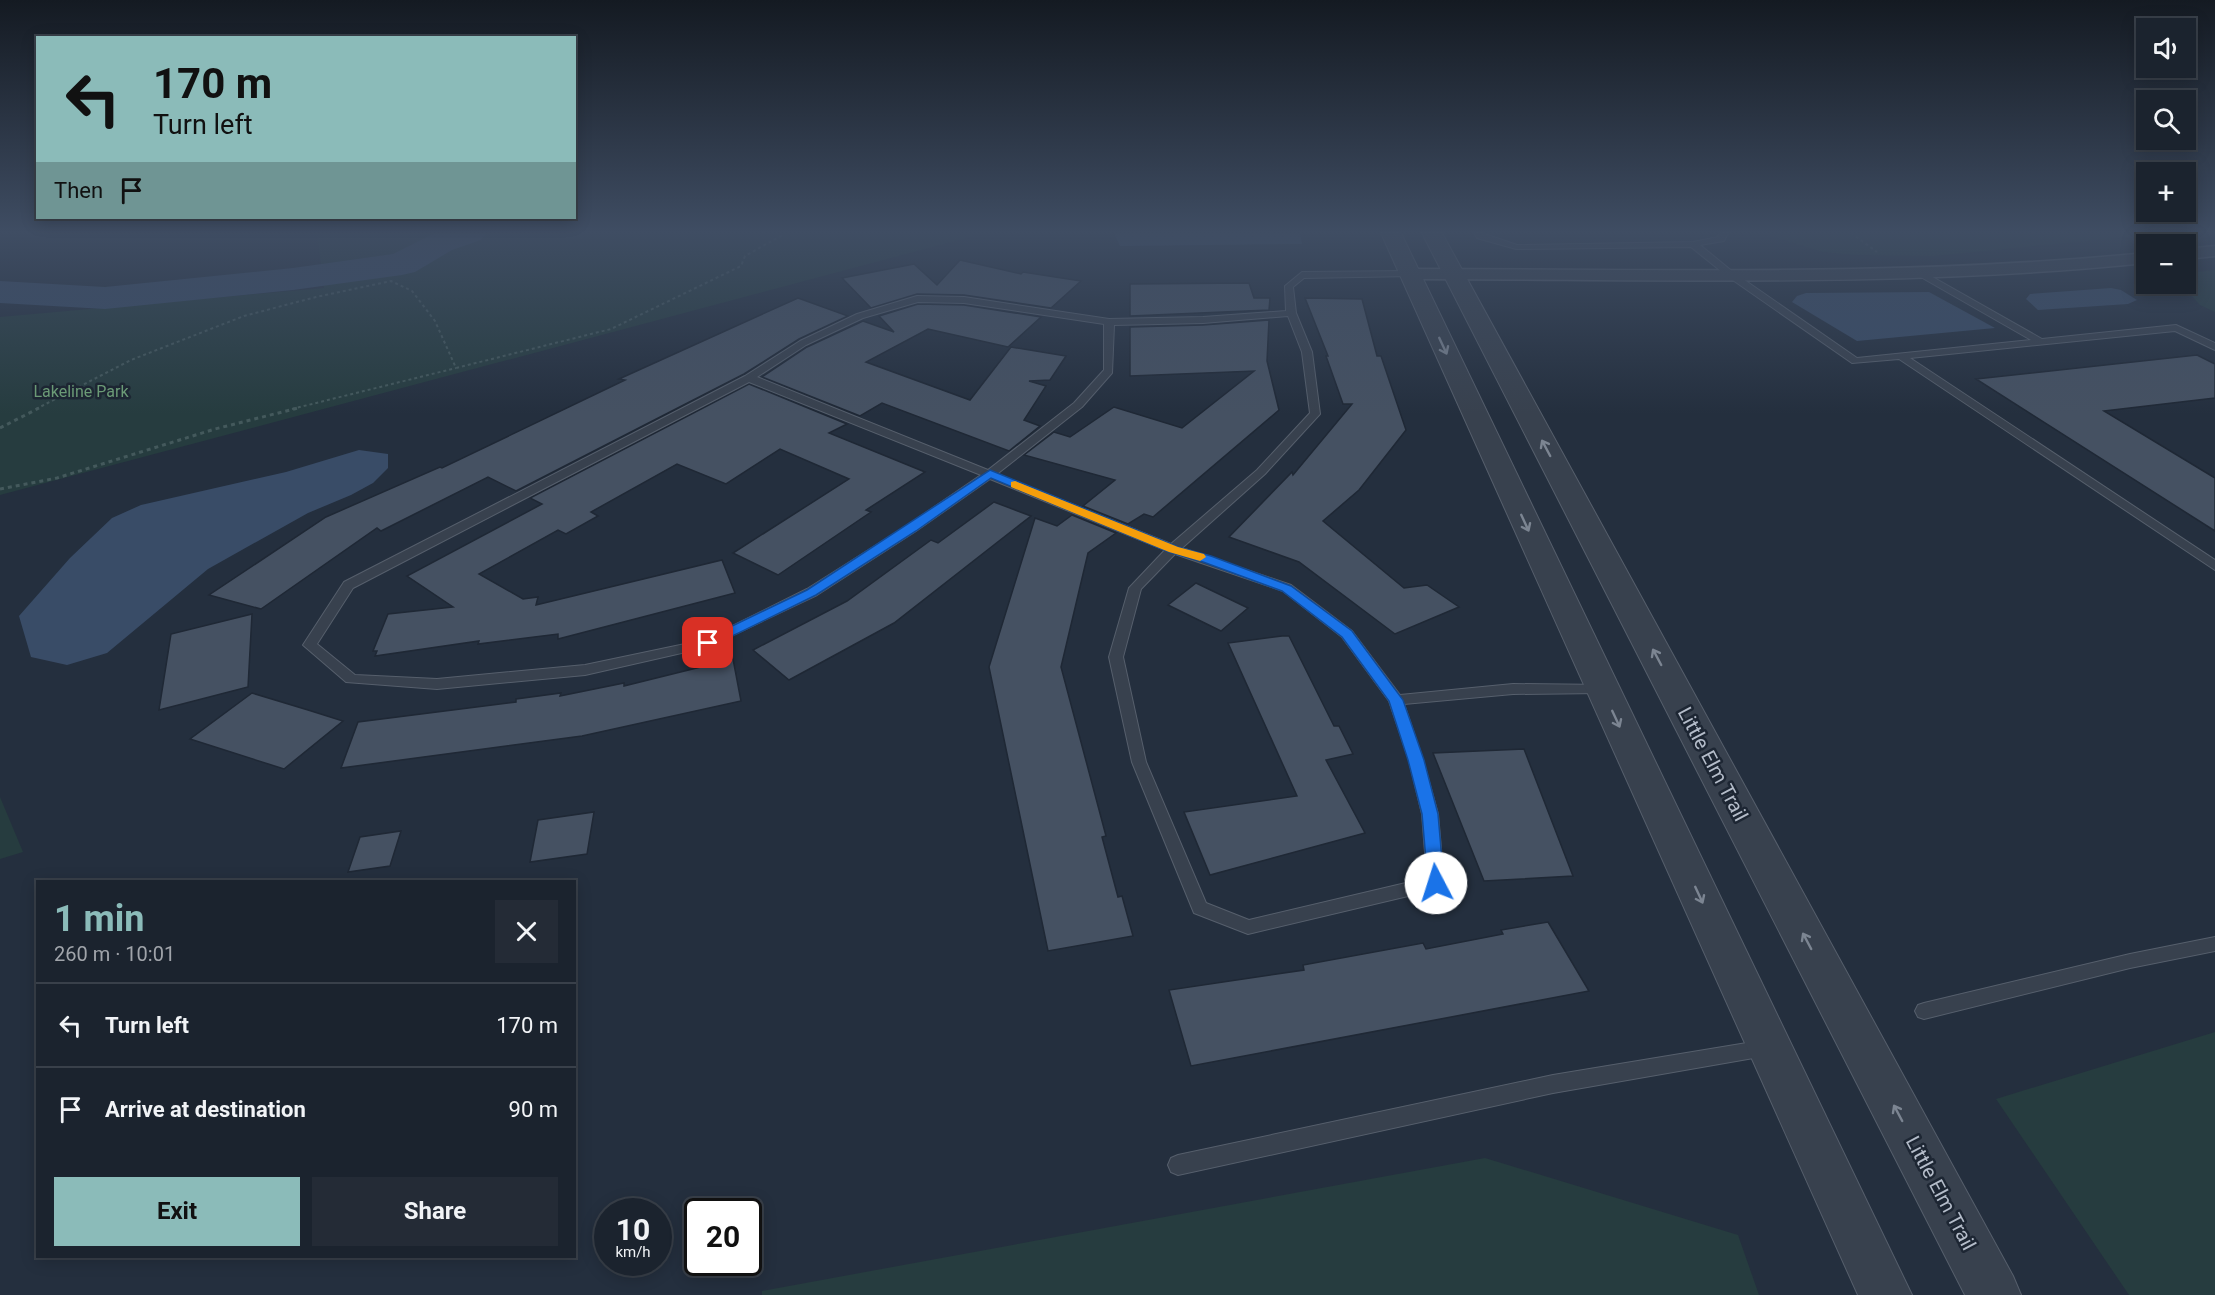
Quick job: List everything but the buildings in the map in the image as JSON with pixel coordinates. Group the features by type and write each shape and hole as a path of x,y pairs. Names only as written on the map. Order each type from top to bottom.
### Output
{"street":[{"path":"1419,293 1885,1295"},
{"name":"Little Elm Trail","path":"1464,293 1995,1295"}],"lane":[{"path":"749,378 1173,549 1287,588 1347,634 1395,700 1416,760 1430,814 1436,883 1248,927 1200,908 1139,762 1116,657 1136,588 1173,549 1261,472 1315,414 1307,352 1291,313 1290,293"},
{"path":"1758,293 1855,361 2176,327 2215,347"},
{"path":"1956,293 2041,342"},
{"path":"1109,322 1108,371 1078,405 990,474 912,528 812,592 708,643 585,670 437,684 351,679 310,645 348,585 749,378 803,343 860,316 916,299 964,300 1109,322 1203,320 1291,313"},
{"path":"1902,357 2215,566"},
{"path":"1395,700 1513,688 1601,688"},
{"path":"1924,1011 2130,961 2215,944"},
{"path":"1178,1165 1553,1084 1770,1047"}],"path":[{"path":"0,428 131,360 244,316 333,293"},
{"path":"414,293 435,321 456,368"},
{"path":"0,489 57,478 215,429 611,329 684,293"}],"green space":[{"name":"Lakeline Park","path":"263,293 758,293 0,495 0,317"},
{"path":"2215,293 2215,312 2200,305 2190,294"},
{"path":"0,797 23,852 0,859"},
{"path":"2215,1032 2215,1295 2129,1295 1996,1099"},
{"path":"1485,1158 1738,1235 1759,1295 762,1295 762,1291"}],"water":[{"path":"1805,293 1932,293 1995,328 1857,341 1792,302 1797,296"},
{"path":"2126,293 2137,300 2128,304 2038,310 2026,299 2030,294"},
{"path":"359,450 388,454 388,468 373,483 308,513 208,569 107,653 67,665 31,657 19,616 70,558 112,518 141,505 286,472"}],"waterway":[{"path":"25,293 105,298 150,293"}],"slow traffic":[{"path":"1015,484 1173,549 1200,557"}],"route":[{"path":"708,643 812,592 912,528 990,474 1173,549 1287,588 1347,634 1395,700 1416,760 1430,814 1436,883"}]}
